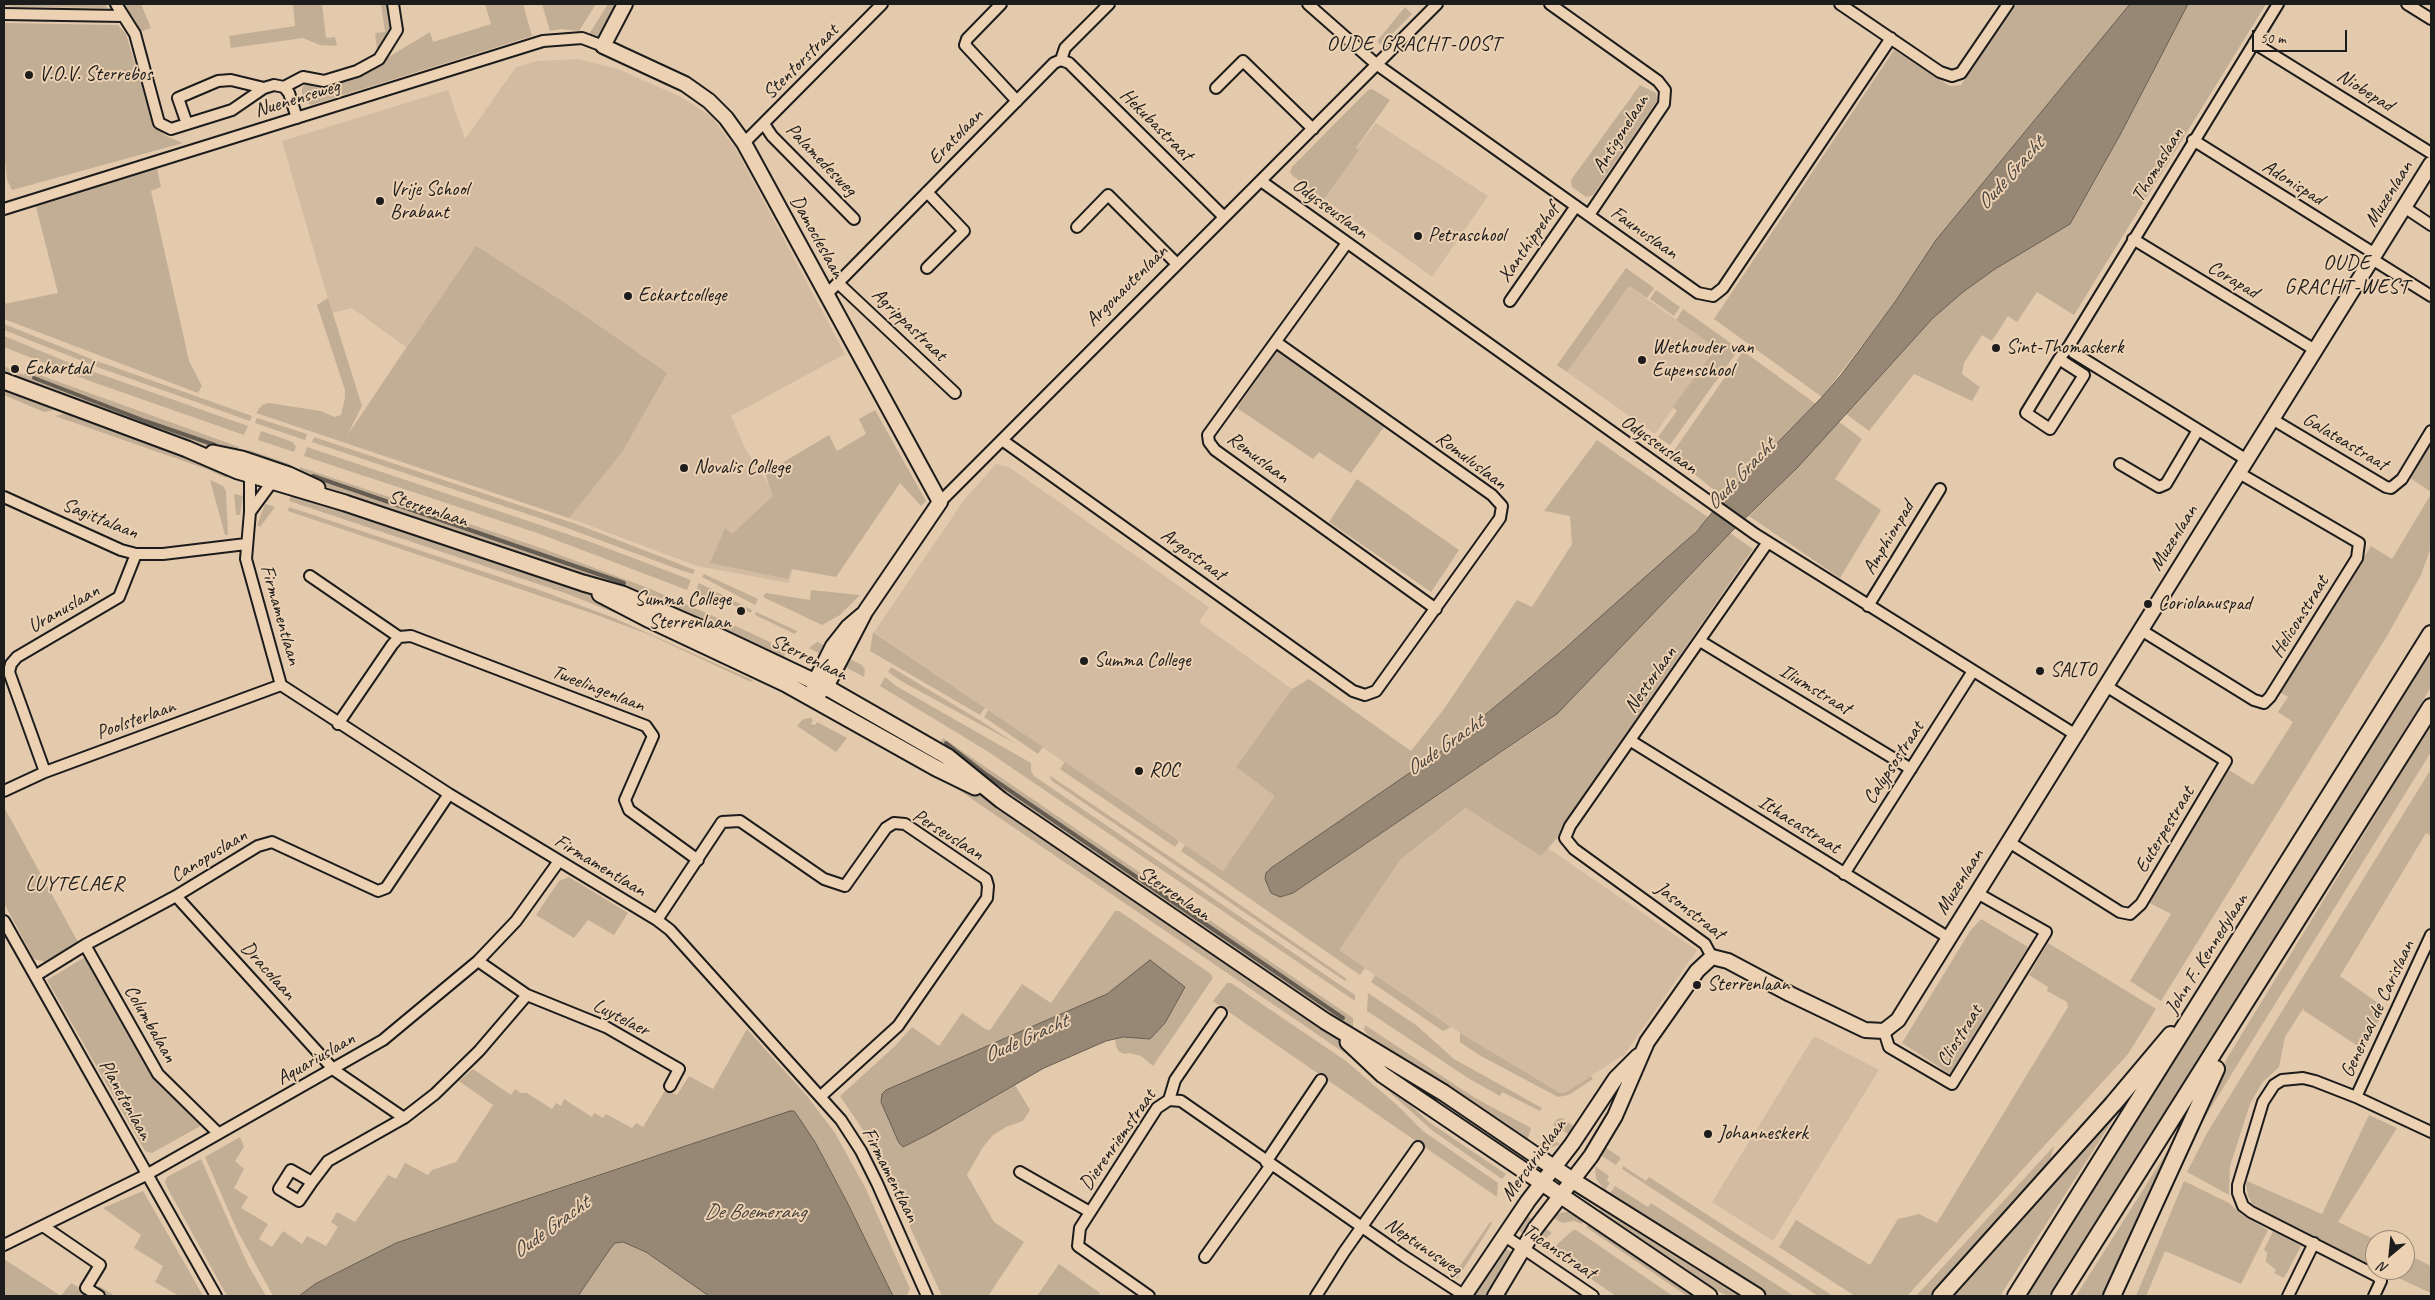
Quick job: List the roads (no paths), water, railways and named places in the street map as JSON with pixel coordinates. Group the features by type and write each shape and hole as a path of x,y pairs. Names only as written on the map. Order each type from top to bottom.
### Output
{"main road":[{"name":"Sterrenlaan","path":"4,381 187,449 250,475 345,503 583,583 622,594 820,684 948,757 1001,800 1325,1021 1444,1093 1572,1180 1757,1296"},
{"name":"Sterrenlaan","path":"187,449 242,459 306,483 345,503"},
{"name":"Sterrenlaan","path":"583,583 650,620 812,698 936,768 1001,800"},
{"name":"John F. Kennedylaan","path":"2016,1296 2431,634"},
{"path":"2060,1296 2431,707"},
{"path":"1941,1296 2113,1104 2210,989"},
{"path":"2112,1296 2199,1102 2250,997"},
{"name":"Sterrenlaan","path":"1325,1021 1382,1075 1709,1296"}],"street":[{"path":"116,4 135,34 158,123 171,129 232,110 264,88 274,84 284,87 289,93 296,118"},
{"path":"284,87 303,77 324,81 357,71 379,59 397,30 394,4"},
{"path":"603,46 625,4"},
{"name":"Stentorstraat","path":"744,144 882,4"},
{"path":"1001,4 967,39 965,45 1017,100"},
{"name":"Eratolaan","path":"826,295 1054,63 1061,60 1065,48 1109,4"},
{"name":"Faunuslaan","path":"1308,4 1376,64 1698,293 1713,296 1723,288 1890,38"},
{"name":"Argonautenlaan","path":"812,698 820,684 834,646 848,627 865,612 940,502 1437,4"},
{"name":"Antigonelaan","path":"1550,4 1658,81 1665,90 1664,104 1589,215"},
{"path":"1840,4 1940,72 1952,76 1961,73 2008,4"},
{"name":"Thomaslaan","path":"2059,359 2084,375 2050,429 2026,413 2059,359 2069,346 2193,140 2278,4"},
{"path":"2407,4 2431,19"},
{"path":"4,14 123,16"},
{"name":"Nuenenseweg","path":"4,209 542,41 582,38 603,46"},
{"name":"Niobepad","path":"2254,43 2431,153"},
{"name":"Damocleslaan","path":"603,46 685,84 709,101 744,144 940,502"},
{"name":"Hekubastraat","path":"1061,60 1068,63 1224,217"},
{"path":"1216,88 1243,61 1313,129"},
{"path":"187,124 178,98 218,81 231,80 264,88"},
{"name":"Palamedesweg","path":"764,124 772,136 854,219"},
{"name":"Adonispad","path":"2193,140 2373,257"},
{"name":"Muzenlaan","path":"1884,1031 1898,1020 2431,164"},
{"name":"Odysseuslaan","path":"1261,181 1768,542 2076,735"},
{"path":"927,192 964,231 927,268"},
{"path":"1077,227 1108,195 1177,264"},
{"name":"Xanthippehof","path":"1510,301 1576,206"},
{"path":"2404,208 2431,225"},
{"name":"Corapad","path":"2133,239 2315,350"},
{"name":"Remuslaan","path":"1347,243 1208,435 1209,442 1215,450 1436,609"},
{"path":"2373,257 2431,296"},
{"name":"Agrippastraat","path":"838,282 955,393"},
{"name":"Romuluslaan","path":"1276,342 1492,495 1502,506 1500,518 1436,609 1376,691 1365,695"},
{"path":"2069,346 2074,352 2247,460"},
{"name":"Galateastraat","path":"2272,419 2386,487 2391,488 2402,479 2431,431"},
{"path":"2120,464 2159,487 2166,484 2198,430"},
{"name":"Argostraat","path":"1002,440 1353,691 1365,695"},
{"name":"Heliconstraat","path":"2141,630 2254,700 2264,703 2270,697 2357,558 2359,543 2239,473"},
{"name":"Firmamentlaan","path":"250,475 250,512 246,559 281,685 338,724 449,794 657,920 670,930 841,1120 861,1150 927,1296"},
{"name":"Firmamentlaan","path":"250,512 272,482"},
{"name":"Amphionpad","path":"1868,606 1940,489"},
{"name":"Sagittalaan","path":"4,497 121,550 136,554 163,554 246,544"},
{"name":"Nestorlaan","path":"1565,838 1570,826 1768,542"},
{"name":"Uranuslaan","path":"45,772 9,672 11,664 17,657 119,598 136,554"},
{"name":"Tweelingenlaan","path":"310,576 400,638 411,636 646,726 653,736 625,800 629,810 698,860"},
{"path":"338,724 400,638"},
{"name":"Iliumstraat","path":"1700,641 1912,769"},
{"name":"Calypsostraat","path":"1844,874 1973,671"},
{"name":"Poolsterlaan","path":"4,791 45,772 281,685"},
{"name":"Euterpestraat","path":"2009,842 2120,912 2130,914 2141,904 2226,761 2106,686"},
{"name":"Ithacastraat","path":"1630,741 1949,938"},
{"name":"Canopuslaan","path":"35,976 85,945 176,896 258,846 272,842 378,891 386,888 449,794"},
{"name":"Perseuslaan","path":"698,860 722,822 740,821 824,879 845,886 886,828 894,823 905,824 986,879 988,886 987,898 898,1026 821,1096"},
{"name":"Jasonstraat","path":"1565,838 1574,849 1705,944 1712,957 1728,960 1790,994 1865,1030 1884,1031"},
{"path":"657,920 698,860"},
{"name":"Aquariuslaan","path":"4,1245 146,1175 218,1133 334,1070 383,1040 478,961 516,921 558,861"},
{"name":"Cliostraat","path":"1884,1031 1889,1047 1952,1084 2046,932 1977,893"},
{"name":"Dracolaan","path":"176,896 334,1070"},
{"name":"Planetenlaan","path":"4,920 146,1175 216,1296"},
{"name":"Generaal de Carislaan","path":"2356,1097 2431,935"},
{"name":"Columbalaan","path":"85,945 158,1074 218,1133"},
{"name":"Mercuriuslaan","path":"1494,1296 1522,1248 1559,1196 1591,1156 1614,1116 1642,1052 1697,971 1712,957"},
{"name":"Luytelaer","path":"478,961 527,996 606,1027 679,1069 670,1086"},
{"path":"312,1182 328,1161 404,1118 435,1094 479,1051 527,996"},
{"name":"Dierenriemstraat","path":"1150,1296 1078,1246 1080,1228 1157,1108 1169,1100 1175,1080 1221,1013"},
{"name":"Mercuriuslaan","path":"1465,1296 1616,1078 1642,1052"},
{"path":"334,1070 404,1118"},
{"path":"2374,1296 2381,1281 2377,1276 2251,1212 2243,1206 2238,1193 2241,1175 2263,1102 2274,1085 2282,1080 2303,1078 2356,1097 2431,1132"},
{"path":"1205,1257 1321,1080"},
{"name":"Neptunusweg","path":"1169,1100 1181,1101 1268,1163 1465,1296"},
{"name":"Neptunusweg","path":"1316,1296 1418,1147"},
{"name":"Dierenriemstraat","path":"1020,1172 1090,1212"},
{"path":"43,1226 100,1265 86,1288 99,1296"},
{"name":"Tucanstraat","path":"1505,1236 1593,1296"},
{"path":"2288,1296 2314,1244"}],"water":[{"name":"Oude Gracht","path":"2130,4 2188,4 2120,135 2070,224 1995,269 1963,292 1933,318 1798,467 1730,533 1557,714 1293,893 1280,897 1271,893 1265,879 1266,873 1271,868 1443,750 1564,649 1697,531 1724,498 1841,375 1895,302 1936,240"},
{"name":"Oude Gracht","path":"1150,960 1185,987 1165,1023 1150,1039 1123,1037 1106,1041 1044,1068 903,1147 899,1143 881,1102 882,1094 886,1090 1107,994"},
{"name":"De Boemerang","path":"794,1111 815,1142 893,1296 709,1296 646,1252 623,1242 615,1243 610,1249 578,1296 299,1296 315,1284 396,1243"}],"waterway":[{"path":"34,378 145,421 215,445"},
{"path":"313,476 624,583"},
{"path":"946,743 987,775 1343,1018"}],"place":[{"name":"V.O.V. Sterrebos","path":"29,75"},
{"name":"Vrije School Brabant","path":"380,201"},
{"name":"Petraschool","path":"1418,236"},
{"name":"Eckartcollege","path":"628,296"},
{"name":"Sint-Thomaskerk","path":"1996,348"},
{"name":"Wethouder van Eupenschool","path":"1642,360"},
{"name":"Eckartdal","path":"15,369"},
{"name":"Novalis College","path":"684,468"},
{"name":"Coriolanuspad","path":"2148,604"},
{"name":"Summa College Sterrenlaan","path":"741,611"},
{"name":"Summa College","path":"1084,661"},
{"name":"SALTO","path":"2040,671"},
{"name":"ROC","path":"1139,771"},
{"name":"Sterrenlaan","path":"1697,985"},
{"name":"Johanneskerk","path":"1708,1134"}],"district":[{"name":"OUDE GRACHT-OOST","path":"1414,44"},
{"name":"OUDE GRACHT-WEST","path":"2347,275"},
{"name":"LUYTELAER","path":"75,884"}]}
